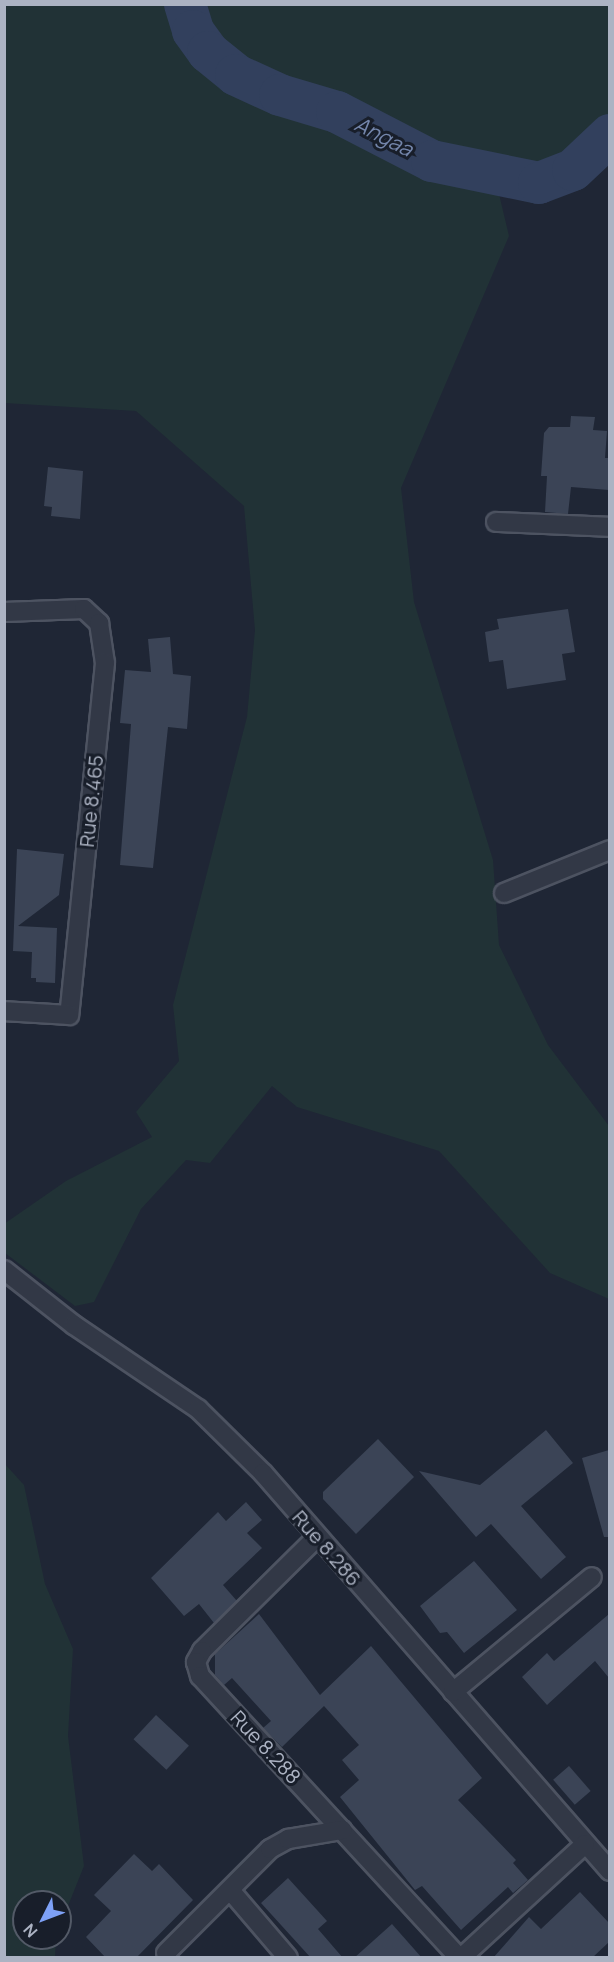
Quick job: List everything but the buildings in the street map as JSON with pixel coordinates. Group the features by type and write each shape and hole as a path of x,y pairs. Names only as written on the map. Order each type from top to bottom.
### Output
{"street":[{"path":"496,522 609,527"},
{"name":"Rue 8.465","path":"4,612 84,609 99,623 105,663 69,1015 4,1011"},
{"path":"504,893 609,850"},
{"name":"Rue 8.286","path":"4,1270 74,1325 198,1409 263,1473 609,1871"},
{"name":"Rue 8.288","path":"317,1537 202,1651 196,1662 200,1676 460,1958"},
{"path":"453,1692 592,1577"},
{"path":"166,1953 278,1844 342,1830"},
{"path":"460,1958 585,1844"},
{"path":"230,1890 288,1958"}],"shaded area":[{"path":"5,5 609,5 609,135 573,170 553,181 539,183 494,173 509,236 401,488 414,602 493,860 499,945 548,1045 609,1126 609,1299 550,1273 439,1151 297,1107 272,1086 210,1163 186,1160 141,1209 94,1302 75,1306 5,1253 4,1224 66,1181 152,1137 136,1112 179,1061 173,1005 247,717 255,630 244,506 136,411 5,403"},
{"path":"4,1463 24,1485 45,1584 73,1649 68,1736 84,1866 72,1896 72,1890 12,1890 12,1950 55,1950 55,1957 5,1957"}],"waterway":[{"name":"Angaa","path":"185,4 193,31 208,52 236,75 280,95 337,112 432,161 539,183 573,170 610,135"}]}
